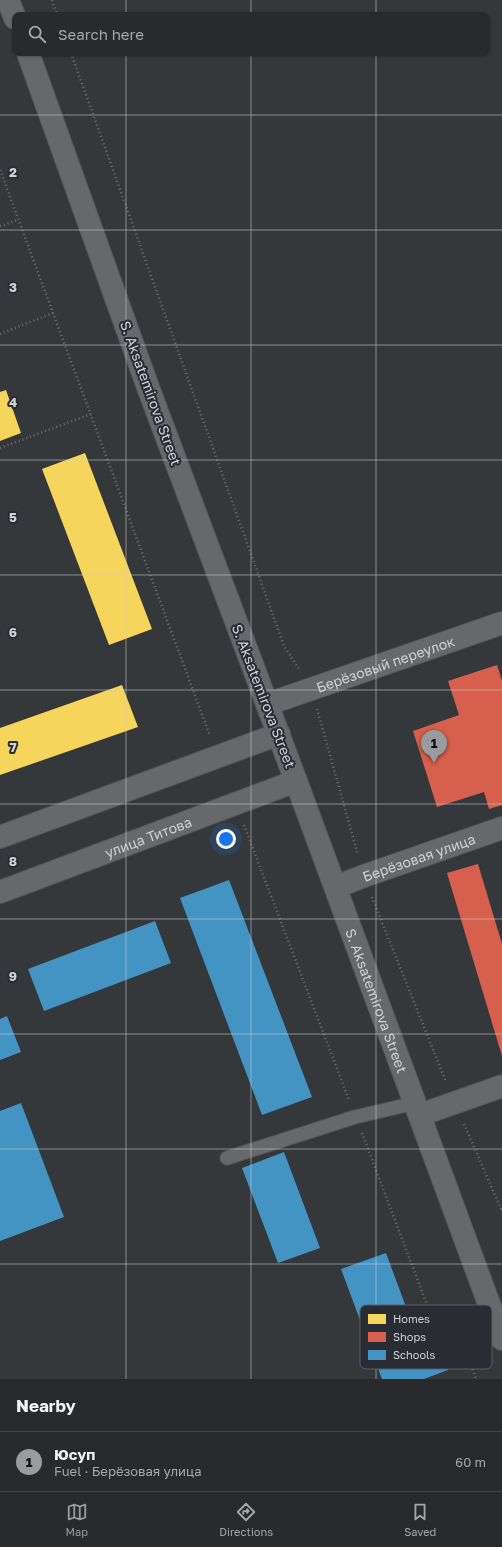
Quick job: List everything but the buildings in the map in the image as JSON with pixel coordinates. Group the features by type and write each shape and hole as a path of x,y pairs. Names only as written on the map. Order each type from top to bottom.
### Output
{"street":[{"path":"8,0 13,12"},
{"name":"S. Aksatemirova Street","path":"29,56 149,390 268,704 490,1305"},
{"name":"Берёзовый переулок","path":"268,704 502,623"},
{"path":"0,837 279,734"},
{"name":"улица Титова","path":"0,892 296,782"},
{"name":"Берёзовая улица","path":"336,887 502,828"},
{"path":"418,1109 455,1102 502,1086"},
{"name":"S. Aksatemirova Street","path":"492,1312 502,1339"}],"lane":[{"path":"227,1158 356,1117 418,1109"}],"path":[{"path":"52,0 56,12"},
{"path":"72,56 284,646 312,689 364,876 455,1102 502,1211"},
{"path":"0,226 18,220"},
{"path":"0,334 53,313"},
{"path":"0,448 90,414"}],"place":[{"name":"Юсуп","path":"434,763"}]}
